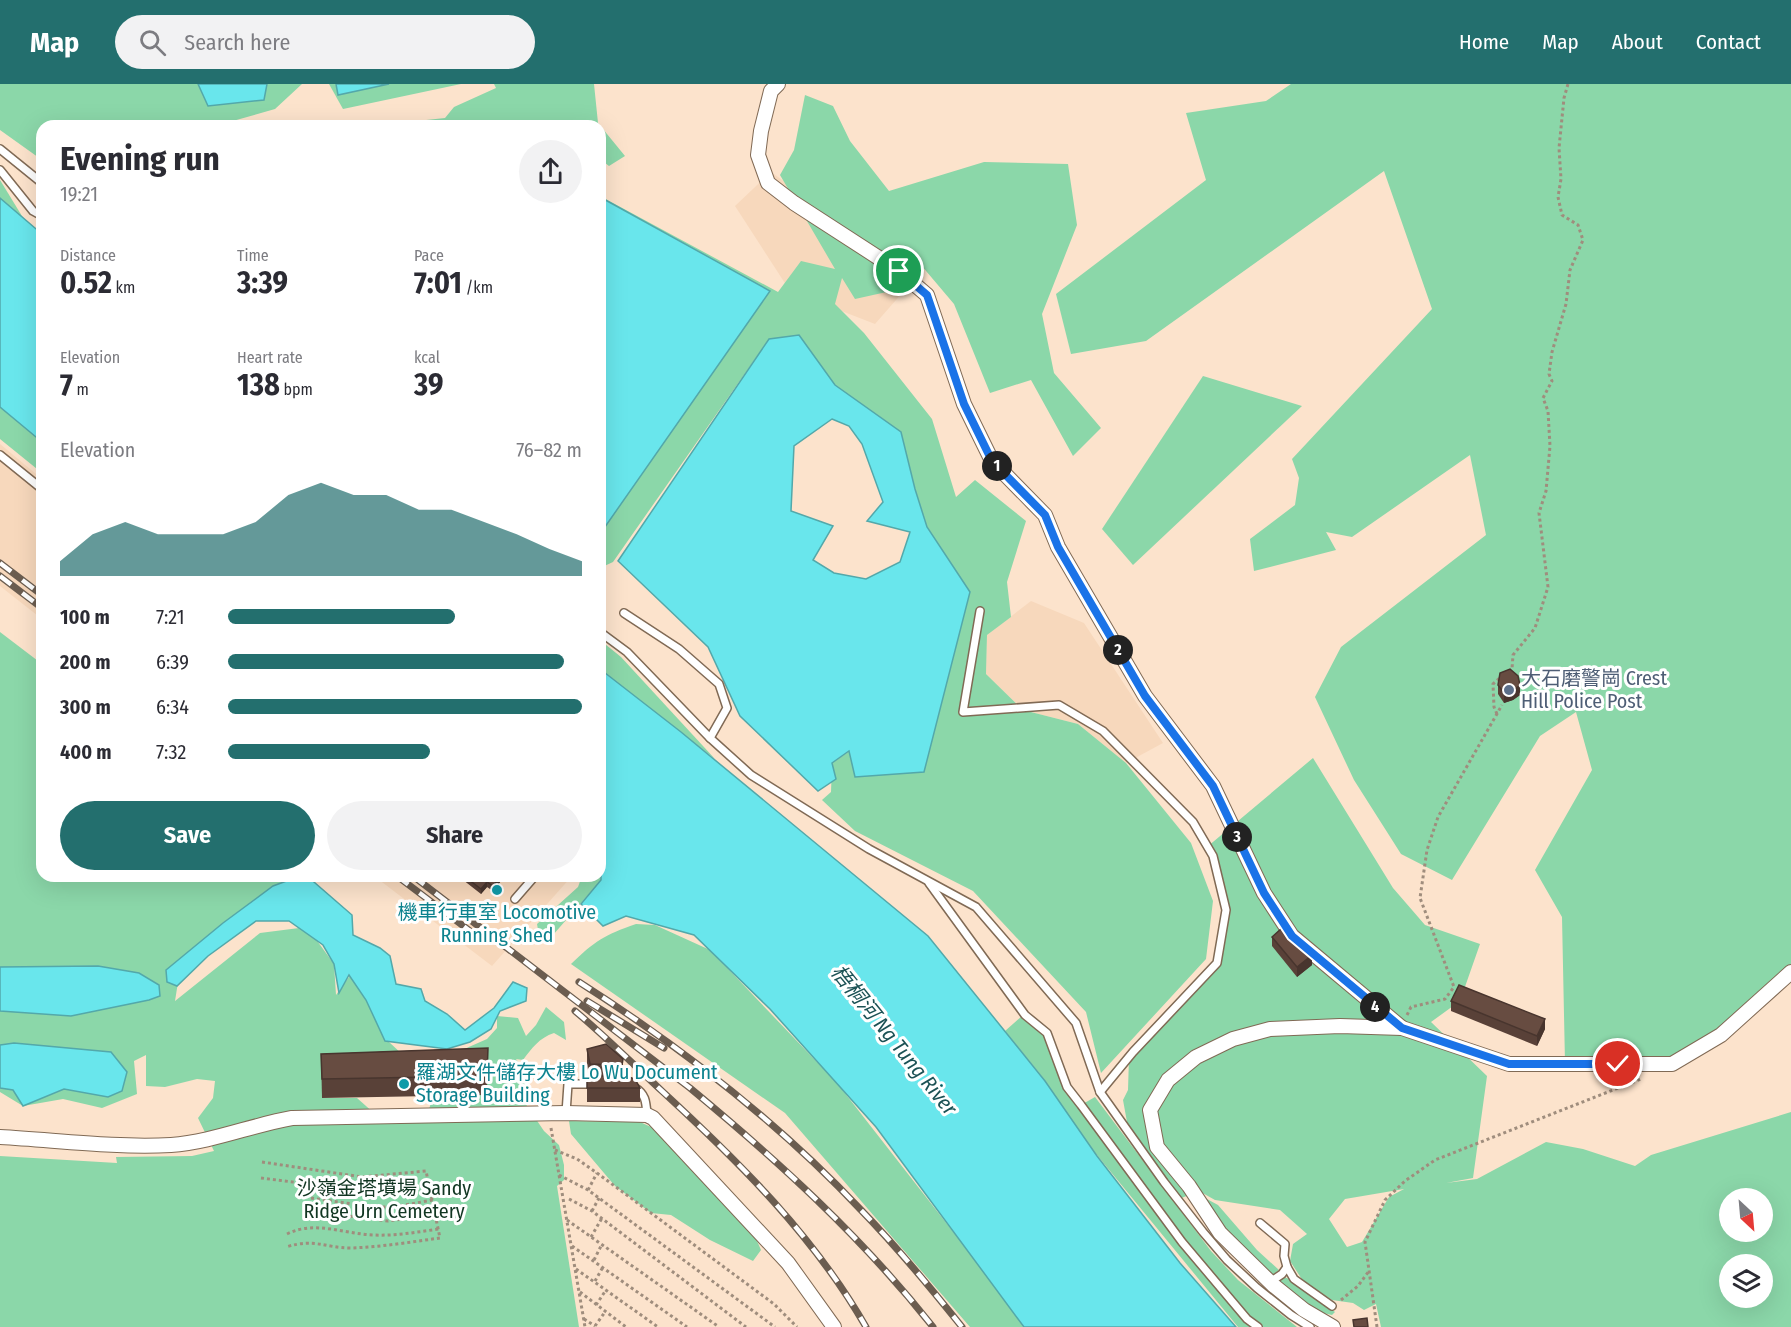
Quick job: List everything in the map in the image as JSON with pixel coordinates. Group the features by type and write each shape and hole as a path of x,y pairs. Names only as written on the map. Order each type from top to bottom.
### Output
{"street":[{"path":"778,84 771,91 761,131 758,155 768,183 794,203 899,271 927,295 964,404 992,461 1045,515 1058,547 1145,696 1213,786 1264,893 1292,936 1402,1028"},
{"path":"1333,1327 1304,1310 1270,1282 1220,1233 1190,1186 1157,1147 1150,1110 1168,1080 1196,1058 1233,1039 1270,1029 1340,1026 1402,1028 1509,1064 1672,1064 1721,1035 1791,972"},
{"path":"0,1137 118,1145 170,1145 207,1139 264,1123 292,1118 566,1113 646,1115 653,1118 788,1263 834,1327"}],"lane":[{"path":"0,148 36,178"},
{"path":"0,170 36,213"},
{"path":"0,455 36,484"},
{"path":"980,611 963,712 1059,705 1103,731 1193,822 1213,856 1226,910 1217,963 1133,1052 1100,1092"},
{"path":"624,613 679,648 719,684 727,708 710,738"},
{"path":"606,636 627,652 710,738 751,775 869,849 976,907 1076,1023 1100,1092 1164,1182 1227,1260 1282,1308 1310,1327"},
{"path":"927,880 1025,1015 1047,1033 1068,1087 1182,1242 1247,1319 1258,1327"},
{"path":"515,899 529,882"},
{"path":"566,1113 568,1084 603,1085"},
{"path":"627,1085 643,1095 646,1100 646,1115"},
{"path":"1260,1223 1285,1244 1284,1256 1294,1279 1332,1306"},
{"path":"1270,1282 1282,1274 1287,1267"}],"path":[{"path":"1497,714 1494,707 1493,684 1512,669 1513,654 1535,628 1548,587 1539,513 1546,491 1550,446 1548,411 1542,398 1552,381 1549,374 1552,351 1566,304 1570,270 1583,240 1578,225 1562,215 1558,197 1561,179 1560,134 1568,84"},
{"path":"1402,1028 1411,1007 1445,999 1454,987 1420,898 1427,850 1438,817 1502,705"},
{"path":"1377,1327 1365,1242 1385,1200 1405,1181 1435,1160 1642,1078"},
{"path":"551,1128 585,1327"},
{"path":"555,1150 577,1159 597,1173 774,1304 797,1327"},
{"path":"262,1162 362,1177 426,1171 440,1238 373,1247 345,1248 302,1242 286,1247"},
{"path":"588,1190 597,1173"},
{"path":"559,1175 588,1190 775,1327"},
{"path":"261,1178 388,1194 430,1187"},
{"path":"311,1198 373,1207 393,1207 433,1200"},
{"path":"592,1211 599,1198"},
{"path":"569,1199 602,1218 746,1327"},
{"path":"308,1211 388,1221 436,1214"},
{"path":"591,1237 602,1218"},
{"path":"567,1220 718,1327"},
{"path":"287,1234 297,1229 315,1227 372,1235 393,1235 439,1229"},
{"path":"594,1260 602,1244"},
{"path":"572,1246 687,1327"},
{"path":"595,1281 603,1267"},
{"path":"576,1269 658,1327"},
{"path":"1332,1306 1358,1286 1369,1271"},
{"path":"596,1305 606,1290"},
{"path":"579,1291 626,1327"},
{"path":"584,1319 596,1327 605,1312"}],"shaded area":[{"path":"771,172 917,276 875,324 790,291 735,206"},
{"path":"0,444 36,474 36,614 0,586"},
{"path":"1031,601 1084,623 1163,743 1126,763 1078,724 1023,710 986,674 987,635"},
{"path":"382,882 567,882 492,966"}],"green space":[{"path":"0,84 302,84 275,109 236,120 36,120 36,156 0,130"},
{"path":"329,84 461,84 343,109"},
{"path":"494,84 594,84 598,120 426,120 445,118 454,107 496,88"},
{"path":"1291,84 1791,84 1791,972 1721,1035 1672,1064 1565,1063 1562,917 1535,870 1592,770 1576,712 1540,736 1452,880 1401,854 1354,780 1315,697 1341,647 1486,535 1470,455 1352,537 1326,532 1336,550 1254,571 1250,539 1295,505 1299,478 1292,459 1432,309 1384,171 1146,341 1071,354 1056,294 1206,180 1186,113 1266,101"},
{"path":"805,95 833,106 850,141 889,191 984,162 1068,164 1077,225 1042,314 1054,373 1101,428 1073,456 1031,380 990,393 954,304 910,252 891,291 855,299 842,278 835,304 864,333 932,419 956,497 975,480 1026,521 1007,582 1011,617 987,635 986,674 1023,710 1078,724 1126,763 1191,843 1213,901 1206,959 1101,1073 1086,1012 973,891 855,831 822,800 831,792 832,763 850,751 970,592 927,527 901,432 769,339 613,562 606,565 606,199 778,292 801,261 835,269 780,175 794,150"},
{"path":"606,133 625,156 609,166 606,164"},
{"path":"0,180 25,221 0,198"},
{"path":"1203,376 1302,406 1133,565 1102,529"},
{"path":"0,407 36,437 36,468 0,439"},
{"name":"沙嶺金塔墳場 Sandy Ridge Urn Cemetery","path":"0,632 36,659 36,882 292,882 318,903 240,911 182,957 175,1001 260,933 307,927 334,964 336,995 352,973 389,1042 403,1055 322,1098 357,1098 375,1114 427,1116 433,1096 487,1095 462,1050 487,1039 497,1028 497,1016 518,1018 526,1036 536,1025 546,1007 564,1022 566,1040 554,1033 540,1041 523,1060 516,1059 527,1083 523,1100 544,1131 559,1145 564,1165 564,1180 557,1186 579,1327 0,1327 0,1156 117,1163 116,1157 192,1156 214,1151 198,1118 213,1098 215,1081 197,1079 165,1087 146,1086 146,1055 134,1061 137,1094 102,1108 63,1099 23,1106 0,1092"},
{"path":"606,645 621,657 715,759 606,675"},
{"path":"1313,758 1393,888 1425,925 1480,944 1460,1001 1431,1022 1487,1076 1473,1178 1446,1183 1477,1179 1546,1142 1583,1149 1635,1166 1651,1155 1791,1112 1791,1327 1381,1327 1376,1304 1364,1310 1353,1303 1332,1300 1303,1281 1290,1261 1293,1244 1307,1234 1280,1210 1215,1200 1199,1191 1179,1199 1129,1133 1123,1100 1128,1090 1129,1057 1218,957 1224,901 1207,847","holes":["1404,1189 1389,1197 1362,1242 1347,1247 1329,1219 1345,1199"]},
{"path":"580,882 599,882 546,943 540,941 537,924 578,887"},
{"path":"636,924 655,925 710,950 837,1083 965,1247 1024,1327 970,1327 785,1113 571,964 600,939"},
{"path":"1022,1016 1047,1033 1068,1093 1081,1105 1095,1097 1211,1251 1238,1280 1297,1327 1238,1327 1092,1149 1040,1074 1005,1031"},
{"path":"569,1121 640,1122 651,1127 661,1137 671,1133 746,1216 761,1250 753,1261 710,1240 671,1215 651,1213 615,1186 571,1134"},
{"path":"1205,1198 1218,1205 1257,1250 1279,1270 1271,1276 1227,1230"},
{"path":"1282,1277 1287,1278 1335,1312 1332,1315 1323,1313 1282,1287 1277,1283"}],"water":[{"path":"198,84 267,84 264,100 208,106"},
{"path":"336,84 389,84 338,95"},
{"path":"0,198 36,229 36,437 0,407"},
{"path":"606,200 770,291 606,525"},
{"path":"799,335 835,385 901,432 927,527 970,592 924,772 855,777 849,751 832,763 836,779 818,791 740,716 708,647 618,561 769,339","holes":["832,419 849,426 862,444 883,502 867,521 910,532 900,562 866,579 834,573 813,560 833,526 791,511 794,446"]},
{"name":"梧桐河 Ng Tung River","path":"606,674 681,732 928,936 1045,1081 1097,1156 1180,1263 1236,1327 1024,1327 876,1127 770,1009 694,935 626,916 603,926 581,904 599,882 606,882"},
{"path":"284,882 314,882 352,915 353,935 380,948 390,956 396,984 421,989 425,1001 447,1014 465,1030 494,1008 513,982 527,988 526,1001 500,1011 491,1029 470,1042 447,1049 385,1041 366,1000 349,975 339,993 334,964 323,945 289,921 256,921 208,956 177,986 167,982 166,970 273,886"},
{"path":"98,966 139,973 159,985 160,996 71,1016 0,1011 0,967"},
{"path":"14,1043 111,1052 127,1072 122,1091 108,1097 64,1089 23,1106 13,1090 0,1088 0,1045"}],"building":[{"path":"1510,669 1518,676 1520,685 1513,691 1504,693 1498,685 1500,673"},
{"path":"472,882 487,882 481,889"},
{"path":"1282,928 1312,955 1297,967 1272,937"},
{"path":"1459,985 1545,1019 1537,1036 1451,1001"},
{"path":"606,1044 623,1059 622,1065 590,1064 587,1049"},
{"path":"488,1048 487,1076 322,1079 321,1054"},
{"path":"587,1076 626,1076 635,1079 640,1088 587,1088"},
{"path":"1367,1318 1368,1327 1354,1327 1353,1320"}],"railway":[{"path":"0,563 36,590"},
{"path":"0,576 36,603"},
{"path":"405,882 470,931"},
{"path":"421,882 690,1088 755,1143 848,1231 933,1327"},
{"path":"579,982 654,1033 727,1087 796,1146 887,1238 962,1327"},
{"path":"587,1001 664,1048"},
{"path":"575,1011 691,1118 774,1202 823,1262 866,1327"}],"place":[{"name":"大石磨警崗 Crest Hill Police Post","path":"1509,690"},
{"name":"機車行車室 Locomotive Running Shed","path":"497,890"},
{"name":"羅湖文件儲存大樓 Lo Wu Document Storage Building","path":"404,1084"}],"route":[{"path":"899,271 927,295 964,404 992,461 1045,515 1058,547 1145,696 1213,786 1264,893 1292,936 1402,1028 1509,1064 1618,1064"}]}
